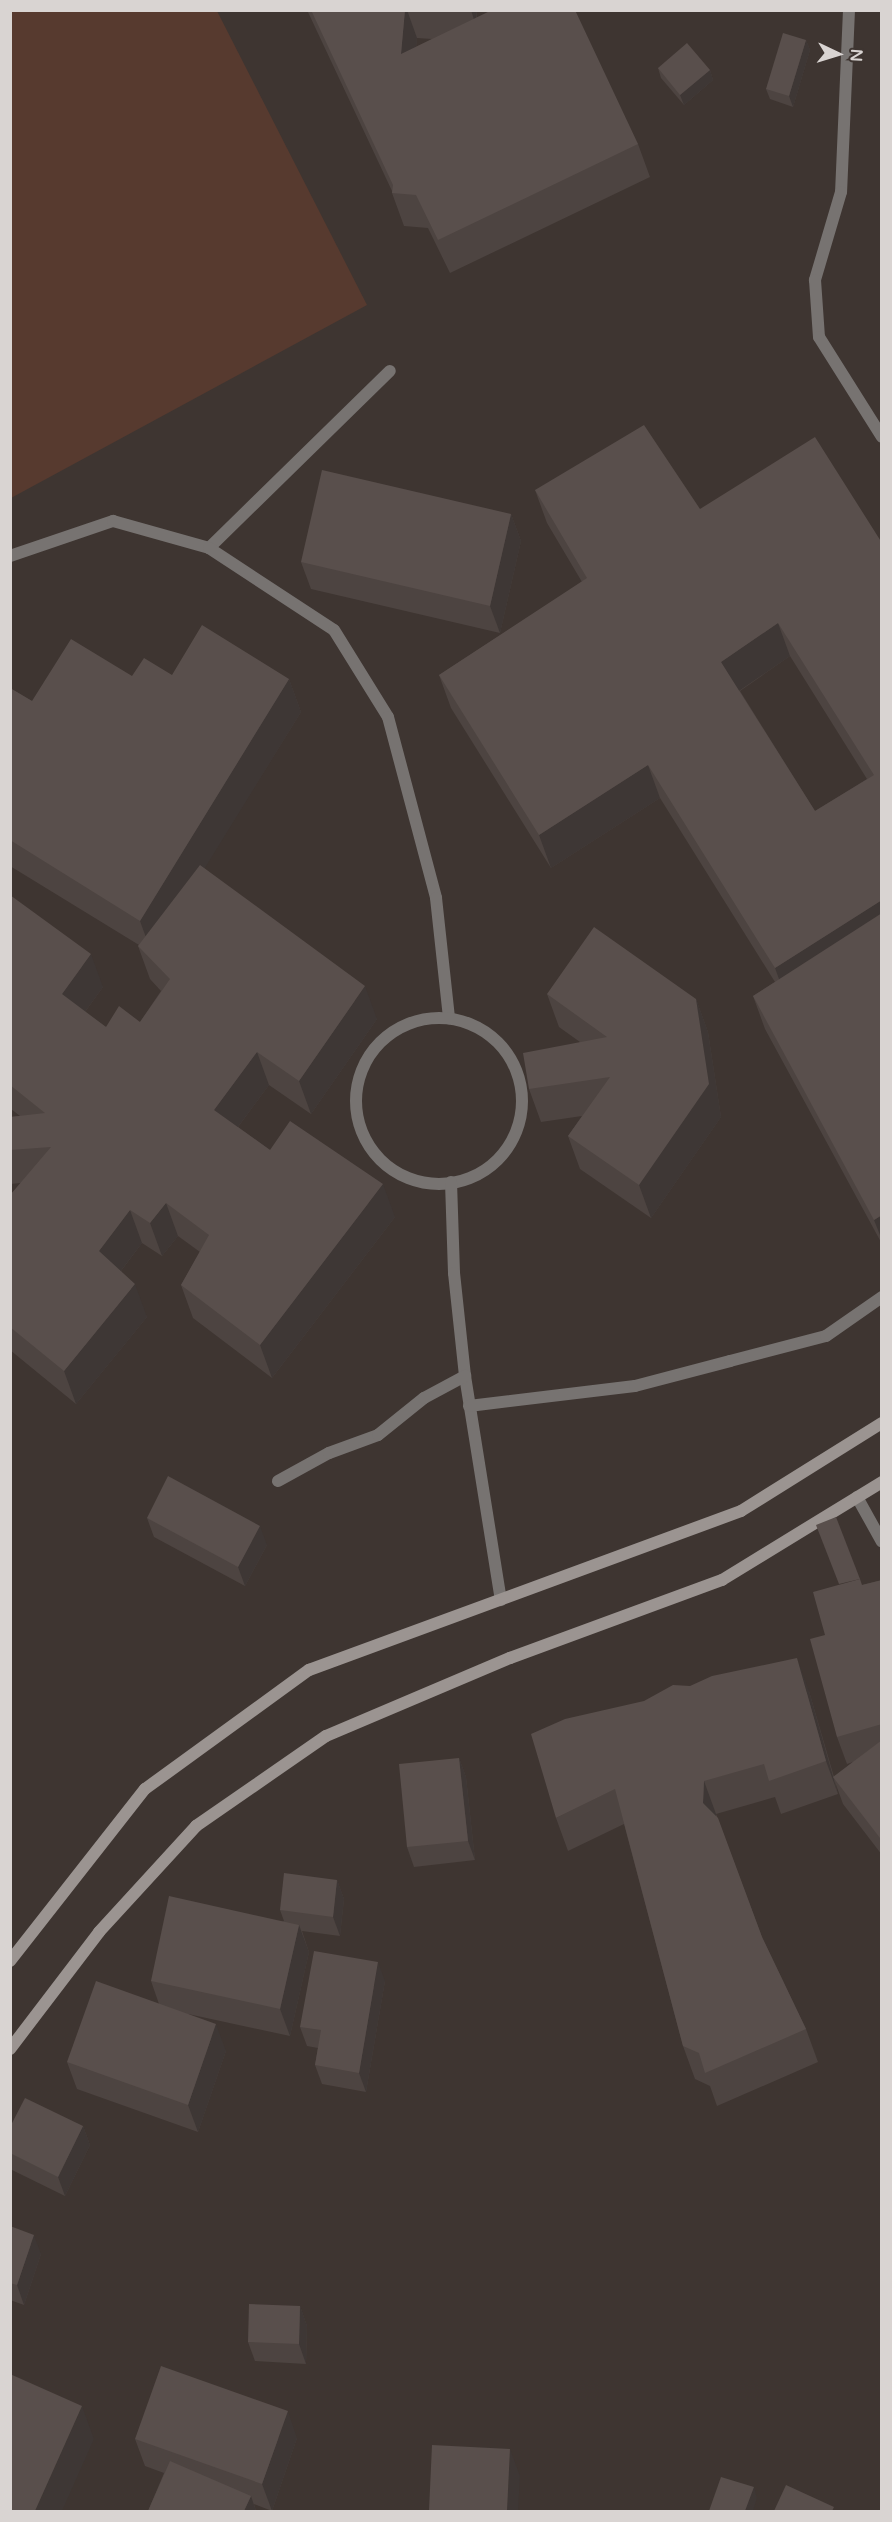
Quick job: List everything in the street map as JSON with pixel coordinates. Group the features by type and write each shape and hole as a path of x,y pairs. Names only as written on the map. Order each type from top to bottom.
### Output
{"main road":[{"path":"10,1962 145,1789 309,1670 741,1511 882,1423"},
{"path":"10,2049 99,1932 196,1826 326,1736 510,1658 722,1580 882,1482"}],"street":[{"path":"849,10 841,192 815,280 818,325 819,337 882,437"},
{"path":"208,548 390,371"},
{"path":"10,556 113,521 208,548 334,630 388,717 436,898 449,1018"},
{"path":"423,1018 449,1018 474,1025 496,1040 513,1062 521,1090 520,1119 509,1146 489,1167 451,1182 435,1184 407,1178 383,1162 366,1142 360,1125 356,1091 364,1066 378,1044 398,1028 423,1018"},
{"path":"451,1182 454,1273 465,1376 501,1600"},
{"path":"469,1406 635,1386 730,1362 826,1336 882,1297"},
{"path":"278,1481 329,1453 378,1435 424,1398 465,1376"},
{"path":"857,1497 882,1542"}],"shaded area":[{"path":"11,10 217,11 367,305 11,498"}],"building":[{"path":"311,10 405,10 401,54 492,10 575,10 638,144 438,240 416,195 392,193 393,185"},
{"path":"783,33 806,40 789,96 766,89"},
{"path":"687,43 710,70 680,95 658,68"},
{"path":"881,110 882,204 880,204"},
{"path":"644,425 700,509 815,437 882,543 882,900 775,968 648,765 539,835 439,675 587,578 535,490","holes":["778,623 874,775 815,811 721,662"]},
{"path":"322,470 511,514 490,606 301,562"},
{"path":"202,625 289,679 140,921 10,840 10,688 32,701 71,639 132,676 144,658 172,675"},
{"path":"200,865 365,986 299,1081 257,1052 214,1110 270,1150 290,1121 383,1184 260,1345 181,1285 209,1235 166,1203 150,1223 130,1210 99,1251 135,1284 64,1371 10,1327 10,1193 51,1147 10,1150 10,1117 45,1113 10,1085 10,895 91,954 62,994 106,1027 119,1006 140,1022 170,979 138,946"},
{"path":"882,913 882,1215 874,1220 753,996"},
{"path":"594,927 696,999 709,1084 639,1185 568,1136 610,1077 529,1089 523,1053 607,1037 547,994"},
{"path":"168,1476 260,1526 238,1567 147,1518"},
{"path":"836,1517 860,1579 839,1584 816,1525"},
{"path":"860,1579 862,1585 882,1580 882,1724 837,1737 810,1639 825,1635 813,1592"},
{"path":"797,1658 826,1761 769,1781 764,1764 704,1781 703,1803 718,1818 762,1937 806,2029 705,2073 699,2053 683,2046 615,1789 556,1818 531,1734 565,1719 644,1701 673,1685 690,1686 712,1676"},
{"path":"882,1740 882,1837 880,1838 833,1777"},
{"path":"459,1758 468,1841 407,1847 399,1764"},
{"path":"284,1873 337,1880 333,1917 280,1910"},
{"path":"169,1896 299,1925 280,2009 151,1981"},
{"path":"314,1951 378,1962 359,2073 315,2065 321,2030 300,2027"},
{"path":"96,1981 216,2024 188,2105 67,2062"},
{"path":"25,2098 83,2126 58,2177 10,2153 10,2127"},
{"path":"10,2226 34,2235 17,2285 10,2283"},
{"path":"249,2304 300,2306 299,2344 248,2342"},
{"path":"161,2366 288,2411 262,2484 135,2439"},
{"path":"10,2374 82,2406 35,2511 10,2511"},
{"path":"432,2445 510,2449 507,2511 429,2511"},
{"path":"170,2461 251,2496 244,2511 148,2511"},
{"path":"721,2477 754,2487 745,2511 709,2511"},
{"path":"786,2485 834,2507 832,2511 774,2511"}]}
